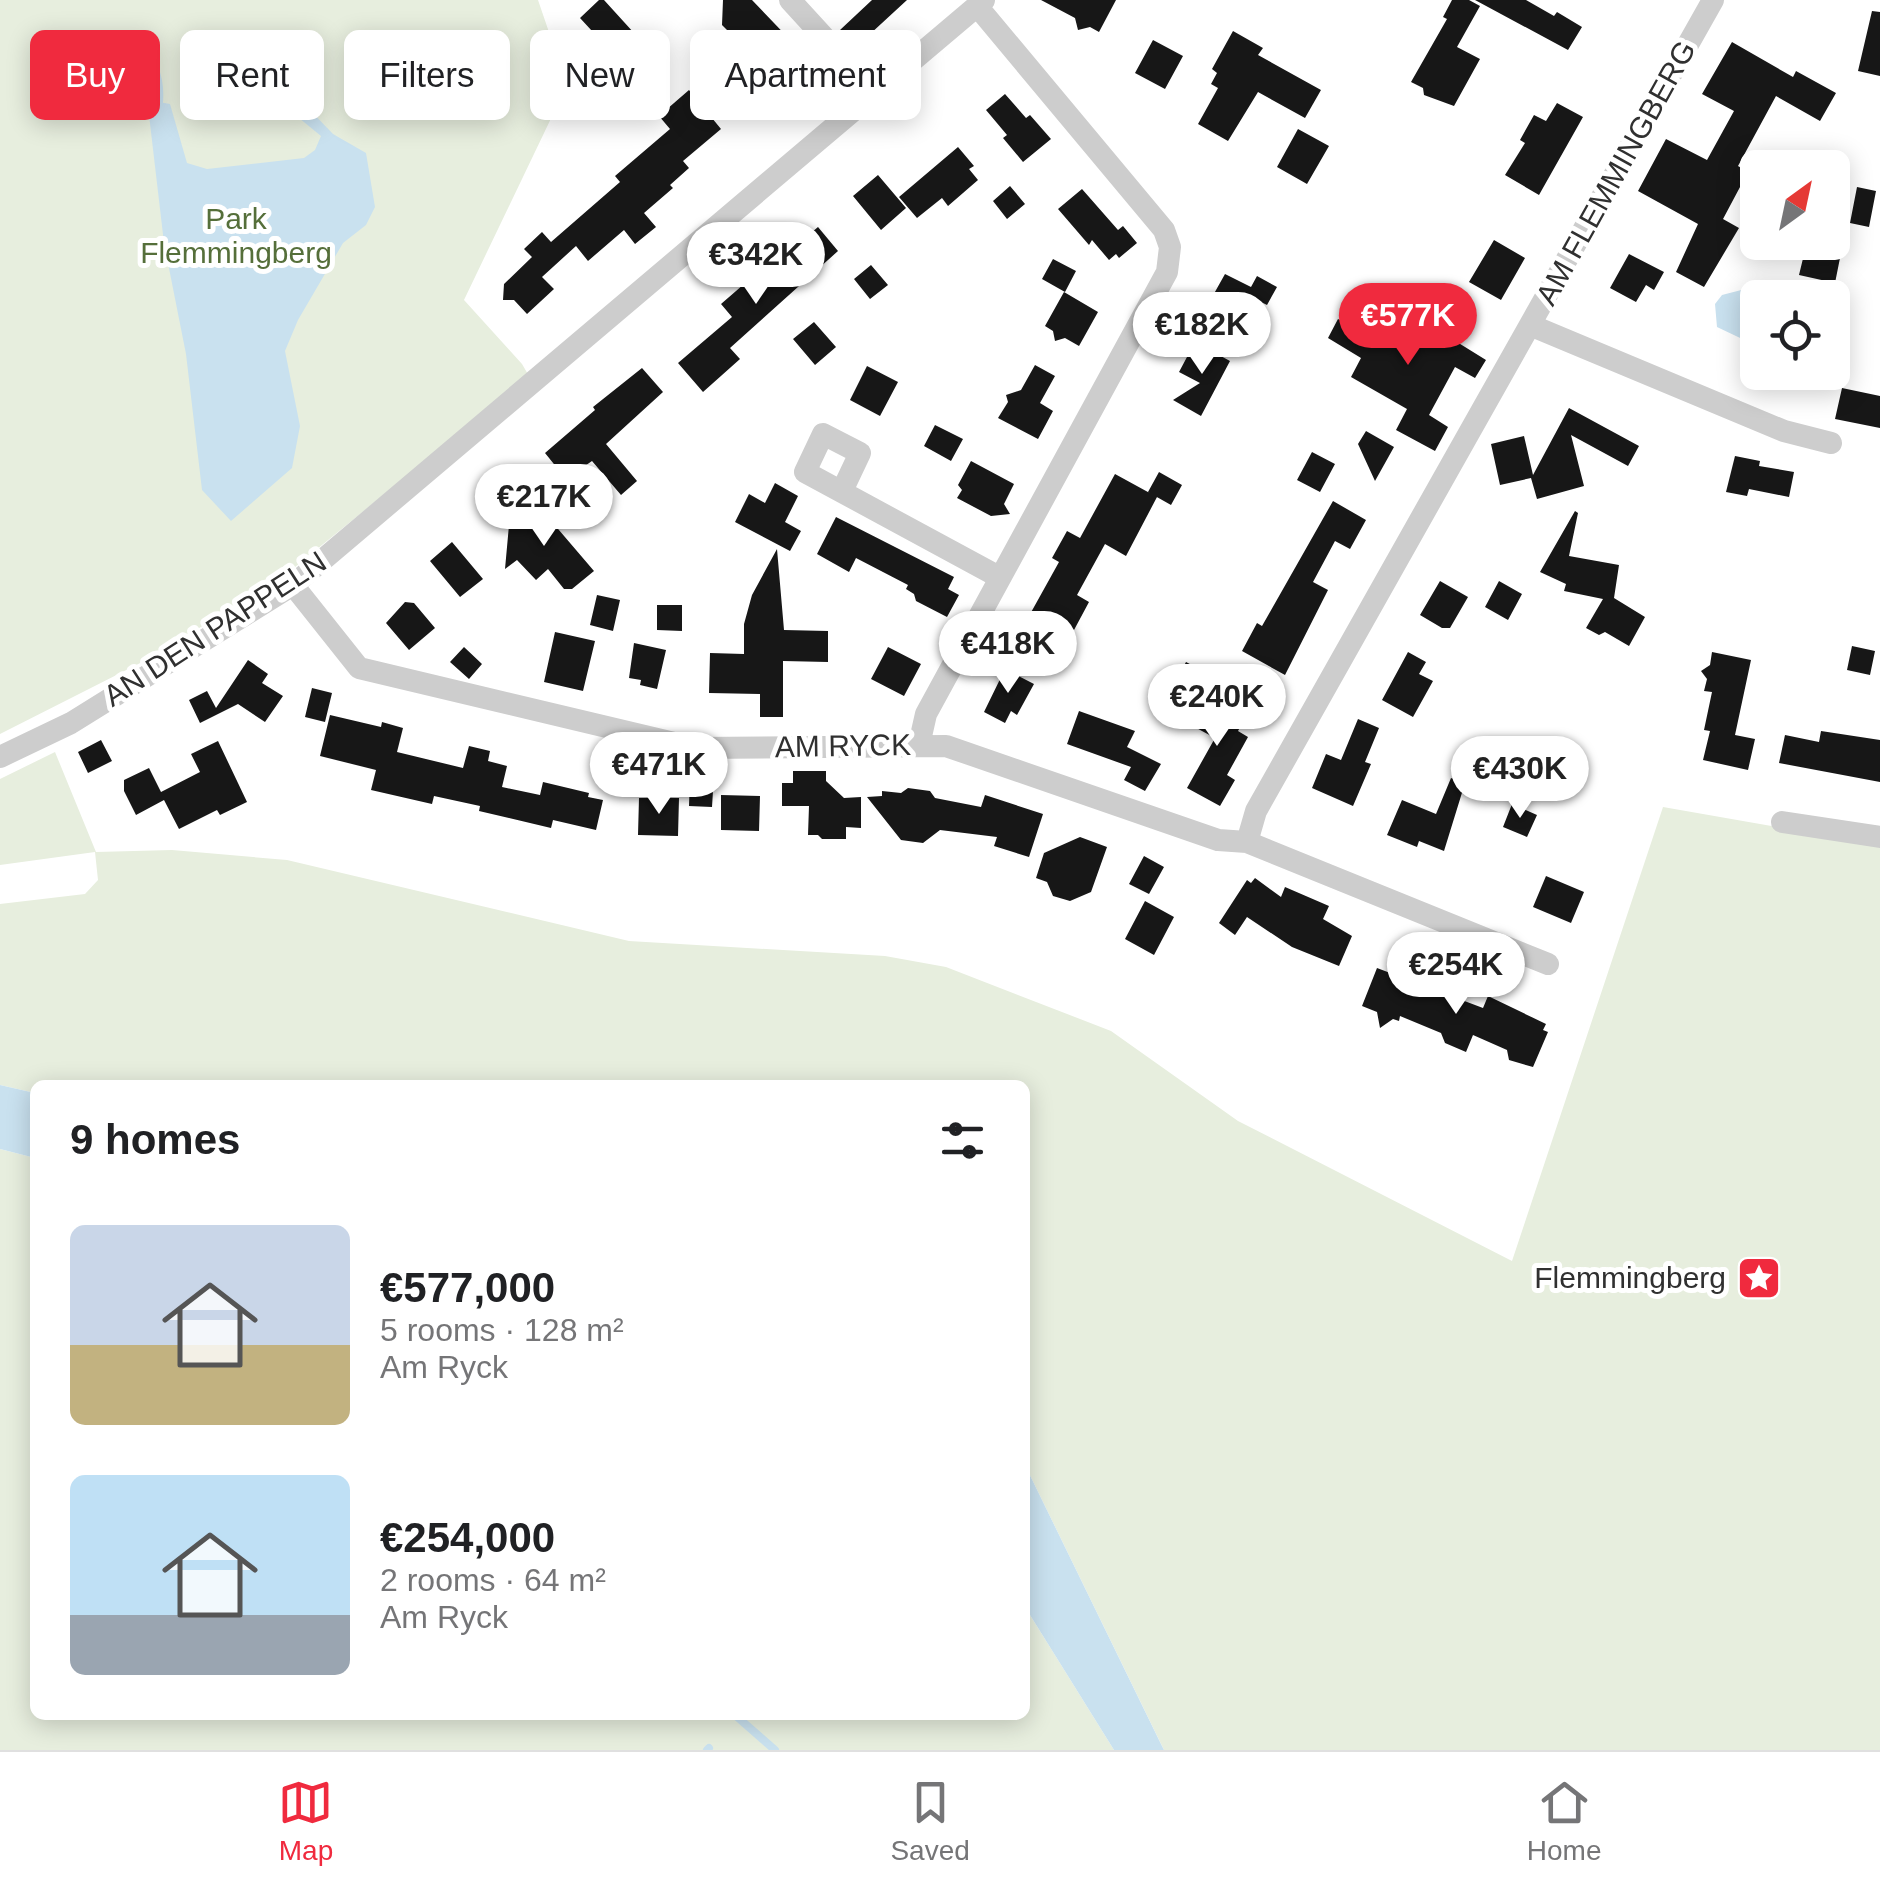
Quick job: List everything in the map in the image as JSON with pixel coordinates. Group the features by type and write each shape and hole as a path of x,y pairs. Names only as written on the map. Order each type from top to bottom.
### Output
{"street":[{"path":"790,0 817,30"},
{"name":"AM FLEMMINGBERG","path":"1714,0 1530,325 1784,431 1831,443"},
{"path":"918,745 926,714 1167,272 1170,247 1164,230 980,3"},
{"name":"AN DEN PAPPELN","path":"921,54 980,3"},
{"name":"AN DEN PAPPELN","path":"0,757 71,723 293,585 843,120"},
{"path":"1247,842 1256,811 1530,325"},
{"path":"842,492 999,578"},
{"name":"AM RYCK","path":"293,585 359,668 696,748 946,746 1218,840 1247,842 1548,964"},
{"path":"1782,822 1880,837"}],"green space":[{"name":"Park Flemmingberg","path":"0,0 538,0 548,30 530,30 530,120 550,120 464,300 529,376 289,572 156,655 0,734"},
{"path":"55,752 96,852 172,850 287,860 629,941 885,956 946,967 1111,1031 1238,1121 1512,1261 1663,807 1880,845 1880,1750 1164,1750 1030,1475 1030,1080 30,1080 30,1092 0,1085 0,904 85,894 98,880 95,852 0,865 0,779"},
{"path":"0,1149 30,1157 30,1720 1030,1720 1030,1615 1114,1750 0,1750"}],"water":[{"path":"160,102 170,104 187,163 207,169 304,158 315,150 321,136 301,120 320,120 333,134 366,153 375,207 366,225 343,243 298,320 285,351 300,426 292,468 231,521 202,490 186,354 164,243 150,120 160,120"},
{"path":"1740,290 1740,338 1717,327 1715,304 1722,295"},
{"path":"0,1085 30,1092 30,1157 0,1149"},
{"path":"1030,1475 1164,1750 1114,1750 1030,1615"}],"building":[{"path":"604,0 631,30 591,30 580,18"},
{"path":"723,0 752,0 781,30 727,30 722,25"},
{"path":"872,0 907,0 874,30 840,30"},
{"path":"1041,0 1116,0 1099,32 1090,27 1078,30 1075,18"},
{"path":"1452,0 1469,0 1480,6 1457,47 1480,59 1454,106 1424,95 1423,88 1411,82 1447,19 1443,17"},
{"path":"1475,0 1526,0 1582,27 1568,50"},
{"path":"1872,11 1880,12 1880,76 1858,71"},
{"path":"1233,31 1263,48 1258,55 1321,90 1305,118 1258,92 1228,141 1198,124 1218,88 1211,84 1217,73 1212,69"},
{"path":"1153,40 1183,56 1165,89 1135,73"},
{"path":"1732,42 1793,77 1796,71 1836,93 1820,121 1776,96 1747,150 1740,150 1740,187 1723,219 1739,228 1704,287 1676,272 1698,224 1638,191 1666,139 1707,160 1734,111 1702,94"},
{"path":"689,90 690,120 714,120 721,129 683,161 689,168 644,213 656,227 635,244 624,230 588,261 576,246 542,277 554,289 527,314 514,300 503,300 504,284 532,257 524,249 542,232 551,242 620,182 615,176 670,129 662,120 670,120 670,106"},
{"path":"1005,94 1051,139 1023,162 986,110"},
{"path":"1557,103 1583,117 1539,195 1505,175 1525,143 1520,140 1534,115 1546,121"},
{"path":"1298,129 1329,146 1307,184 1277,167"},
{"path":"958,147 974,166 969,169 978,180 948,206 942,198 917,218 899,197"},
{"path":"878,175 906,208 881,230 853,196"},
{"path":"1010,186 1025,204 1007,219 993,201"},
{"path":"1857,187 1876,191 1869,227 1850,223"},
{"path":"1082,189 1118,230 1123,226 1137,243 1119,258 1116,254 1109,260 1092,240 1089,245 1058,209"},
{"path":"818,227 838,251 730,348 740,359 703,392 678,363 732,317 721,304"},
{"path":"1494,240 1525,258 1501,300 1469,282"},
{"path":"1629,254 1664,272 1654,290 1646,285 1636,302 1610,288"},
{"path":"1053,259 1076,271 1065,292 1042,279"},
{"path":"1803,260 1840,260 1836,280 1799,275"},
{"path":"871,265 888,285 870,299 854,279"},
{"path":"1225,274 1251,287 1257,276 1277,287 1267,305 1255,299 1242,323 1215,307 1211,299"},
{"path":"1064,292 1098,312 1079,346 1065,338 1055,341 1053,331 1045,326"},
{"path":"1389,307 1412,320 1415,316 1486,360 1475,378 1455,367 1429,415 1448,427 1435,451 1396,430 1407,409 1351,377 1361,358 1328,338 1338,319 1372,338"},
{"path":"814,322 836,347 815,365 793,339"},
{"path":"1195,342 1230,361 1201,416 1173,400 1200,383 1179,372"},
{"path":"1035,365 1055,376 1040,403 1053,411 1038,439 998,418 1008,402 1006,395 1021,390"},
{"path":"867,366 898,382 880,416 850,400"},
{"path":"642,368 663,392 606,444 637,481 621,495 592,461 566,479 545,453"},
{"path":"1842,390 1880,396 1880,428 1835,419"},
{"path":"1569,408 1639,446 1628,466 1571,435 1584,486 1537,499 1531,478 1500,485 1491,444 1524,436 1533,475"},
{"path":"935,425 963,439 951,461 924,446"},
{"path":"1366,431 1394,447 1375,481 1358,444"},
{"path":"1312,452 1335,464 1320,492 1297,480"},
{"path":"1735,456 1760,461 1759,466 1794,472 1789,497 1749,489 1747,496 1726,492"},
{"path":"971,461 1014,484 1004,504 1010,514 991,516 957,498 962,490 958,485"},
{"path":"1159,472 1182,485 1171,505 1148,492"},
{"path":"1115,474 1157,497 1126,556 1105,544 1077,595 1089,602 1074,630 1063,624 1054,640 1024,625 1059,562 1052,558 1067,531 1080,538"},
{"path":"775,483 798,496 785,522 801,531 790,551 735,522 749,494 765,503"},
{"path":"1333,501 1366,520 1350,549 1335,541 1313,582 1328,590 1285,675 1242,651 1257,623 1262,626"},
{"path":"535,502 594,571 572,589 564,589 548,569 536,580 517,560 505,569 510,514 520,514"},
{"path":"1575,511 1578,513 1569,556 1619,565 1614,598 1645,617 1629,646 1605,632 1599,635 1586,628 1603,599 1564,591 1566,584 1540,572"},
{"path":"836,517 954,577 948,589 959,595 947,617 916,601 906,589 908,585 856,558 849,572 817,554"},
{"path":"452,542 483,579 460,597 430,561"},
{"path":"777,549 784,630 828,631 828,662 783,661 783,717 760,717 760,694 709,693 710,653 744,654 744,624 752,595"},
{"path":"1440,581 1468,597 1450,628 1442,628 1420,615"},
{"path":"1499,581 1522,594 1508,620 1485,607"},
{"path":"597,595 620,600 613,631 590,625"},
{"path":"405,602 414,603 435,628 409,650 386,623"},
{"path":"657,605 682,605 682,631 657,630"},
{"path":"555,632 595,641 583,691 544,682"},
{"path":"634,643 666,650 657,689 629,678"},
{"path":"1852,646 1875,651 1870,675 1847,670"},
{"path":"464,647 482,664 469,679 450,662"},
{"path":"888,647 921,664 904,696 871,679"},
{"path":"1408,652 1426,662 1419,674 1433,681 1413,717 1382,700"},
{"path":"1712,652 1751,660 1735,735 1755,739 1748,770 1703,760 1710,731 1704,730 1712,692 1704,691 1707,679 1701,671 1710,665"},
{"path":"248,660 268,674 262,683 283,696 265,722 238,704 200,723 189,700 207,691 216,708"},
{"path":"1186,662 1209,674 1200,691 1177,679"},
{"path":"1005,669 1034,684 1017,715 1011,711 1005,723 984,712"},
{"path":"312,688 332,693 325,722 305,717"},
{"path":"1205,695 1245,718 1238,731 1248,737 1227,775 1235,780 1220,806 1187,788 1215,738 1189,724"},
{"path":"1079,711 1135,731 1127,747 1161,764 1145,791 1124,780 1131,767 1067,744"},
{"path":"330,715 403,728 397,752 463,768 469,746 490,751 488,761 507,766 502,787 540,795 543,782 589,793 588,797 603,800 596,830 553,820 551,828 434,796 432,804 371,790 376,770 320,756"},
{"path":"1358,719 1379,728 1365,762 1371,764 1353,806 1312,788 1326,754 1341,760"},
{"path":"1821,731 1880,740 1880,782 1779,763 1785,735 1819,742"},
{"path":"101,740 112,761 88,773 78,752"},
{"path":"218,741 247,802 220,815 217,810 179,829 164,800 136,815 124,791 124,780 149,768 161,792 200,772 191,754"},
{"path":"793,771 826,771 826,781 844,798 861,797 861,828 846,827 846,839 808,835 809,806 782,806 782,783 793,783"},
{"path":"690,774 714,775 712,807 689,806"},
{"path":"1451,778 1465,783 1444,851 1419,841 1417,847 1387,835 1402,800 1436,814"},
{"path":"908,788 981,807 985,795 1043,814 1029,857 994,846 997,837 940,830 923,843 901,840 867,797 882,796 882,791 901,793"},
{"path":"721,795 760,796 759,831 721,830"},
{"path":"639,798 679,798 678,836 638,835"},
{"path":"1512,804 1537,815 1527,837 1503,827"},
{"path":"1080,837 1107,847 1091,892 1070,901 1053,896 1047,882 1036,878 1044,853"},
{"path":"1144,856 1164,867 1149,894 1129,884"},
{"path":"1546,876 1584,892 1571,923 1533,907"},
{"path":"1255,878 1281,897 1285,887 1329,906 1323,919 1352,936 1339,966 1292,947 1247,917 1235,935 1219,923 1247,880 1251,883"},
{"path":"1145,901 1174,917 1154,955 1125,939"},
{"path":"1377,968 1483,1008 1488,996 1546,1024 1543,1030 1548,1032 1533,1067 1509,1060 1507,1050 1473,1035 1466,1052 1445,1043 1441,1033 1400,1016 1399,1021 1393,1019 1380,1028 1377,1012 1362,1006"}],"waterway":[{"path":"741,1720 775,1750"}],"place":[{"name":"Flemmingberg","path":"1759,1278"}]}
